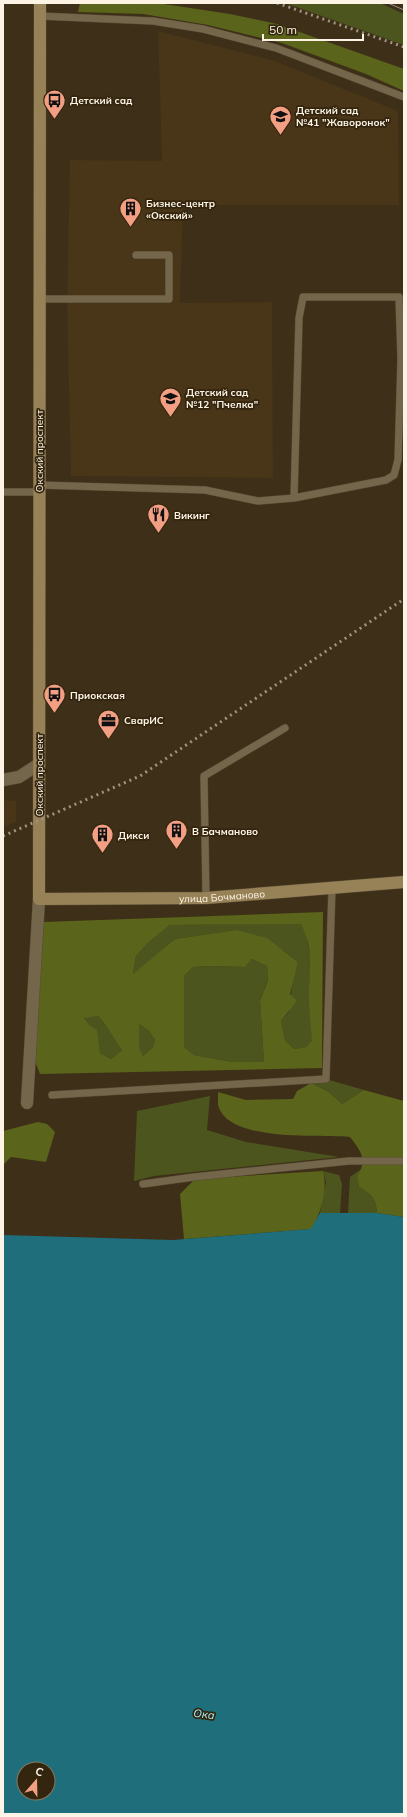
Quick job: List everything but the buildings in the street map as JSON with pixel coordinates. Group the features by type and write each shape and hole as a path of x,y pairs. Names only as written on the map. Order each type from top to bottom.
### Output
{"main road":[{"name":"Окский проспект","path":"39,899 40,3"},
{"name":"улица Бочманово","path":"39,899 206,898 404,882"}],"street":[{"path":"3,780 18,777 39,764"},
{"path":"27,1103 39,899"}],"lane":[{"path":"39,16 154,21 203,29 276,48 404,97"},
{"path":"40,299 169,299 169,255 136,255"},
{"path":"3,492 39,489 205,490 258,501 294,498 386,480 394,475 398,460 400,375 399,297 303,297 299,318 294,498"},
{"path":"206,898 204,776 285,728"},
{"path":"52,1095 326,1079 332,888"},
{"path":"143,1184 194,1177 348,1161 404,1161"}],"shaded area":[{"path":"158,31 272,60 398,111 399,205 183,205 180,303 272,302 273,478 71,476 67,306 70,160 162,161"},
{"path":"3,800 16,801 16,822 3,827"}],"green space":[{"path":"80,3 157,3 230,14 277,24 404,69 404,91 366,74 282,43 208,25 143,14 78,12"},
{"path":"285,3 380,3 404,14 404,45"},
{"path":"323,912 322,1068 40,1074 35,1061 43,922","holes":["301,924 305,933 310,956 309,1001 312,1041 306,1047 294,1049 285,1040 281,1021 297,1001 290,994 298,962 267,938 236,930 175,939 133,974 136,956 149,942 170,925","252,959 267,966 268,980 260,1001 264,1062 232,1062 194,1055 184,1047 184,976 193,967 245,967","98,1016 122,1050 111,1059 100,1053 97,1030 90,1026 84,1018","139,1024 149,1031 155,1040 153,1047 143,1056 139,1047"]},
{"path":"301,923 306,935 311,960 309,989 313,1041 306,1047 294,1049 285,1040 281,1021 289,1012 293,978 298,962 284,951 236,930 175,939 133,975 136,956 149,942 170,925"},
{"path":"252,959 267,966 268,979 260,1001 264,1062 232,1062 194,1055 184,1047 184,976 193,967 245,967"},
{"path":"98,1016 122,1050 111,1059 100,1053 98,1043 84,1017"},
{"path":"139,1024 149,1031 155,1040 153,1047 143,1056 139,1047"},
{"path":"329,1080 364,1090 342,1104 329,1092 311,1083"},
{"path":"311,1083 329,1092 342,1104 364,1090 404,1101 404,1217 377,1213 376,1204 372,1197 359,1187 357,1177 363,1161 360,1151 350,1137 297,1136 256,1131 238,1126 225,1117 218,1105 218,1092 246,1100 293,1099 297,1091"},
{"path":"210,1096 207,1130 246,1142 339,1157 154,1176 134,1181 137,1111"},
{"path":"38,1122 47,1124 55,1132 46,1162 11,1157 3,1165 3,1131"},
{"path":"363,1168 357,1177 359,1187 372,1197 376,1204 377,1213 348,1213 350,1177"},
{"path":"323,1171 339,1175 342,1184 340,1213 320,1213 326,1182"},
{"path":"323,1171 325,1186 323,1201 312,1229 184,1239 180,1194 195,1179"}],"water":[{"name":"Ока","path":"320,1213 377,1213 404,1217 404,1814 3,1814 3,1235 173,1240 311,1229"}],"tram line":[{"path":"388,3 404,10"}],"railway":[{"path":"277,3 404,47"},
{"path":"3,836 140,776 404,599"}],"place":[{"name":"Детский сад","path":"54,120"},
{"name":"Детский сад №41 \"Жаворонок\"","path":"280,136"},
{"name":"Бизнес-центр «Окский»","path":"130,228"},
{"name":"Детский сад №12 \"Пчелка\"","path":"171,418"},
{"name":"Викинг","path":"159,534"},
{"name":"Приокская","path":"54,714"},
{"name":"СварИС","path":"109,740"},
{"name":"В Бачманово","path":"176,850"},
{"name":"Дикси","path":"103,854"}]}
